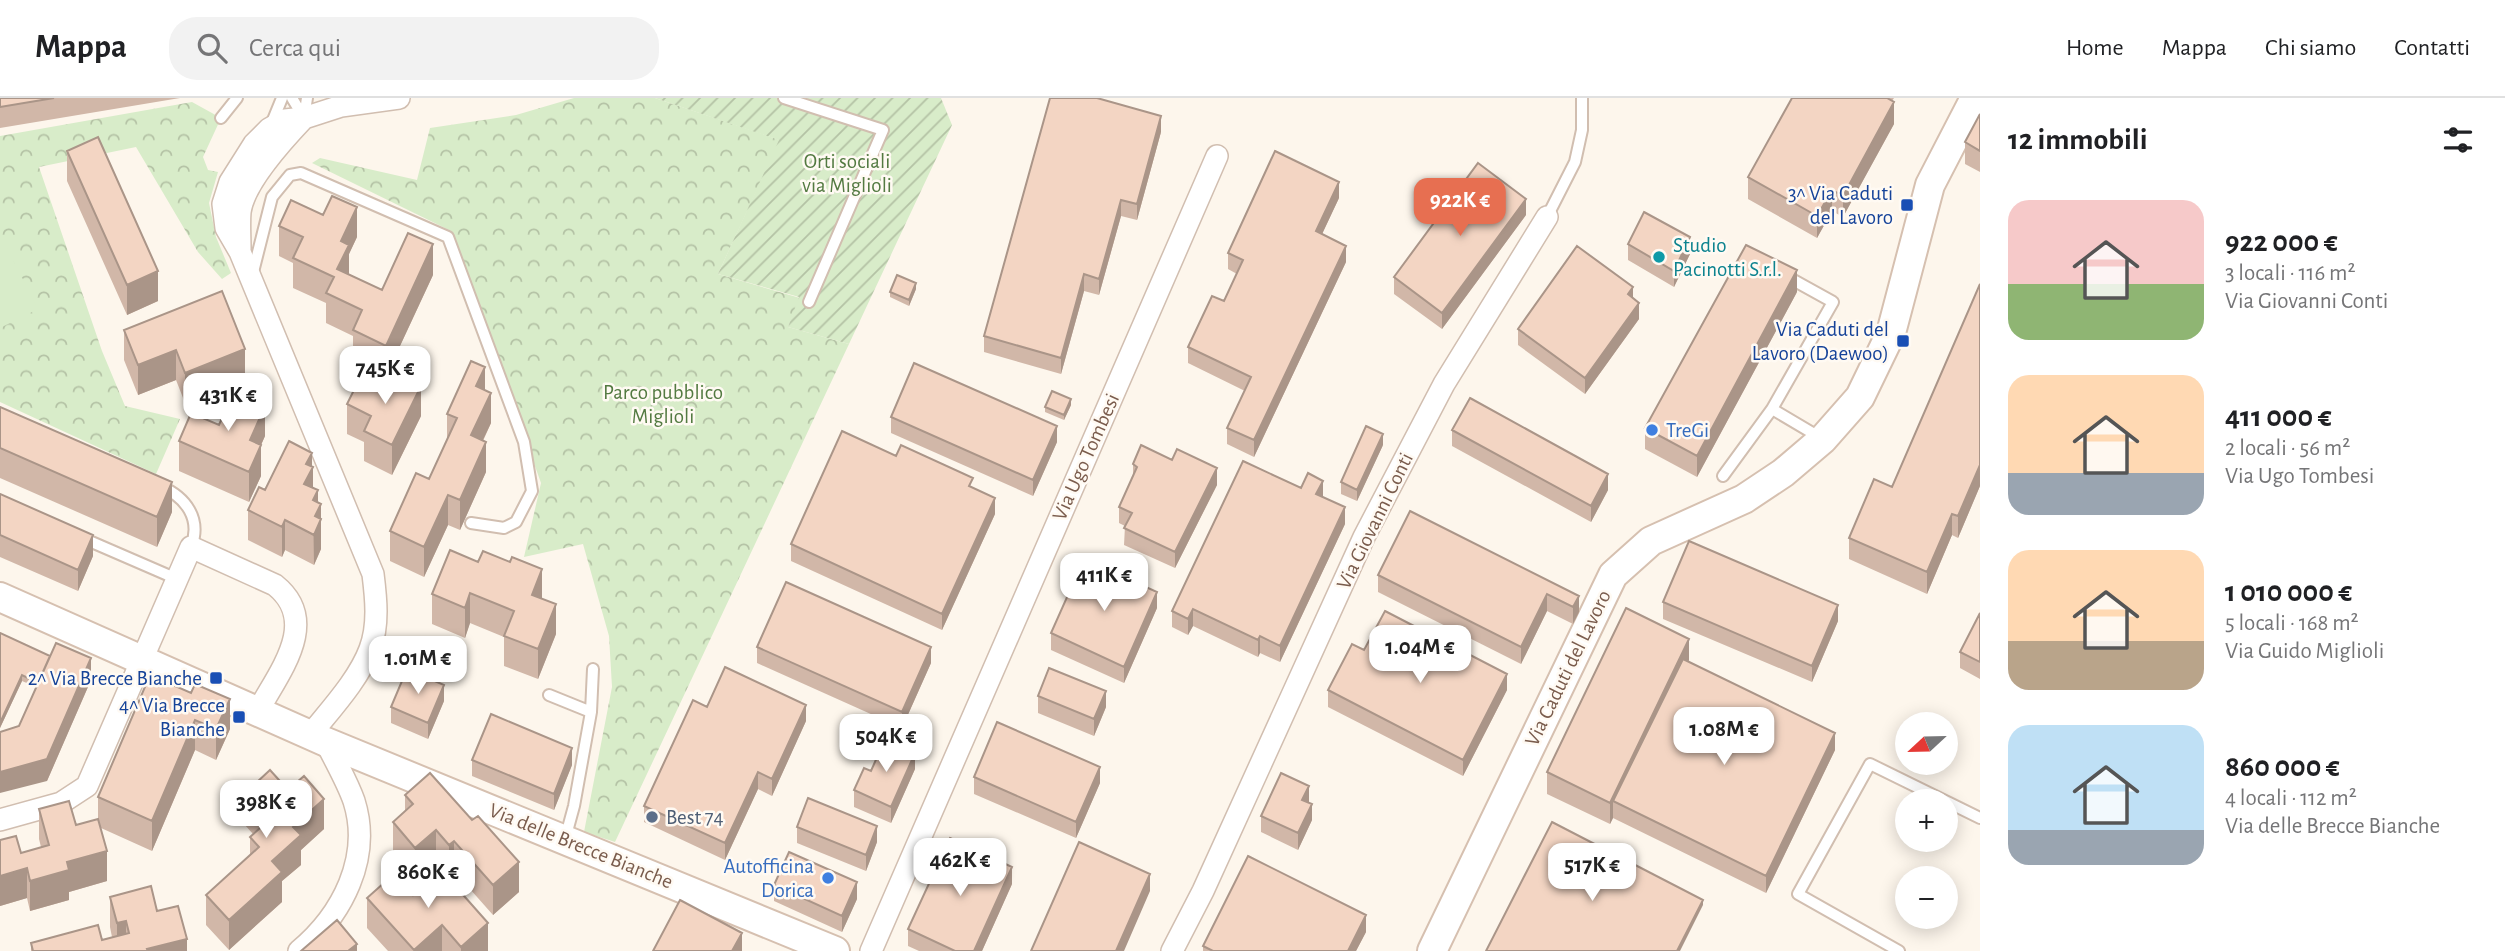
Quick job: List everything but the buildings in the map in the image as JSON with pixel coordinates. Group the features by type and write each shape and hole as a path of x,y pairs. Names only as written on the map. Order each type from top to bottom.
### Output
{"street":[{"path":"299,951 315,938 334,915 353,878 360,835 354,802 319,738 370,649 377,610 373,573 240,252 226,228 223,204 230,182 254,144 269,129 306,108 336,102 399,98"},
{"name":"Via Caduti del Lavoro","path":"1432,951 1613,575 1651,541 1744,499 1783,473 1823,439 1860,397 1891,332 1930,184 1975,98"},
{"path":"240,252 240,210 248,190 306,108"},
{"name":"Via Ugo Tombesi","path":"871,951 1217,156"},
{"name":"Via Giovanni Conti","path":"1172,951 1203,891 1370,526 1444,384 1547,217"},
{"path":"0,820 61,803 87,786 191,547 275,585 284,592 292,605 297,622 296,637 258,710"},
{"name":"Via delle Brecce Bianche","path":"0,597 319,738 835,951"}],"lane":[{"path":"221,118 237,98"},
{"path":"269,129 282,98"},
{"path":"292,98 306,108"},
{"path":"784,98 883,130 809,302"},
{"path":"1547,217 1575,162 1582,130 1582,98"},
{"path":"251,280 272,197 290,175 301,173 448,237 524,442 532,491 516,522 504,528 471,523"},
{"path":"1723,476 1772,409 1833,302 1773,269"},
{"path":"1772,409 1823,439"},
{"path":"144,479 180,497 188,506 196,534 191,547"},
{"path":"63,530 177,579"},
{"path":"565,839 574,806 591,712 593,669"},
{"path":"549,695 591,712"},
{"path":"1899,951 1798,894 1870,764 1980,818"}],"green space":[{"name":"Parco pubblico Miglioli","path":"574,98 655,98 780,140 718,274 800,298 788,327 849,344 615,842 584,832 612,687 609,636 583,544 524,557 541,483 451,231 312,163 320,158 417,180 430,128 516,115"},
{"name":"Orti sociali via Miglioli","path":"655,98 941,98 952,125 849,344 788,327 799,297 718,274 779,140"},
{"path":"192,102 221,118 203,157 208,170 218,172 209,203 216,237 231,273 222,279 198,252 136,147 39,167 102,351 125,406 180,419 156,474 0,402 0,136"},
{"path":"0,234 38,309 0,328"}],"place":[{"name":"3^ Via Caduti del Lavoro","path":"1907,205"},
{"name":"Studio Pacinotti S.r.l.","path":"1659,257"},
{"name":"Via Caduti del Lavoro (Daewoo)","path":"1903,341"},
{"name":"TreGi","path":"1652,430"},
{"name":"2^ Via Brecce Bianche","path":"216,678"},
{"name":"4^ Via Brecce Bianche","path":"239,717"},
{"name":"Best 74","path":"652,817"},
{"name":"Autofficina Dorica","path":"828,878"}]}
